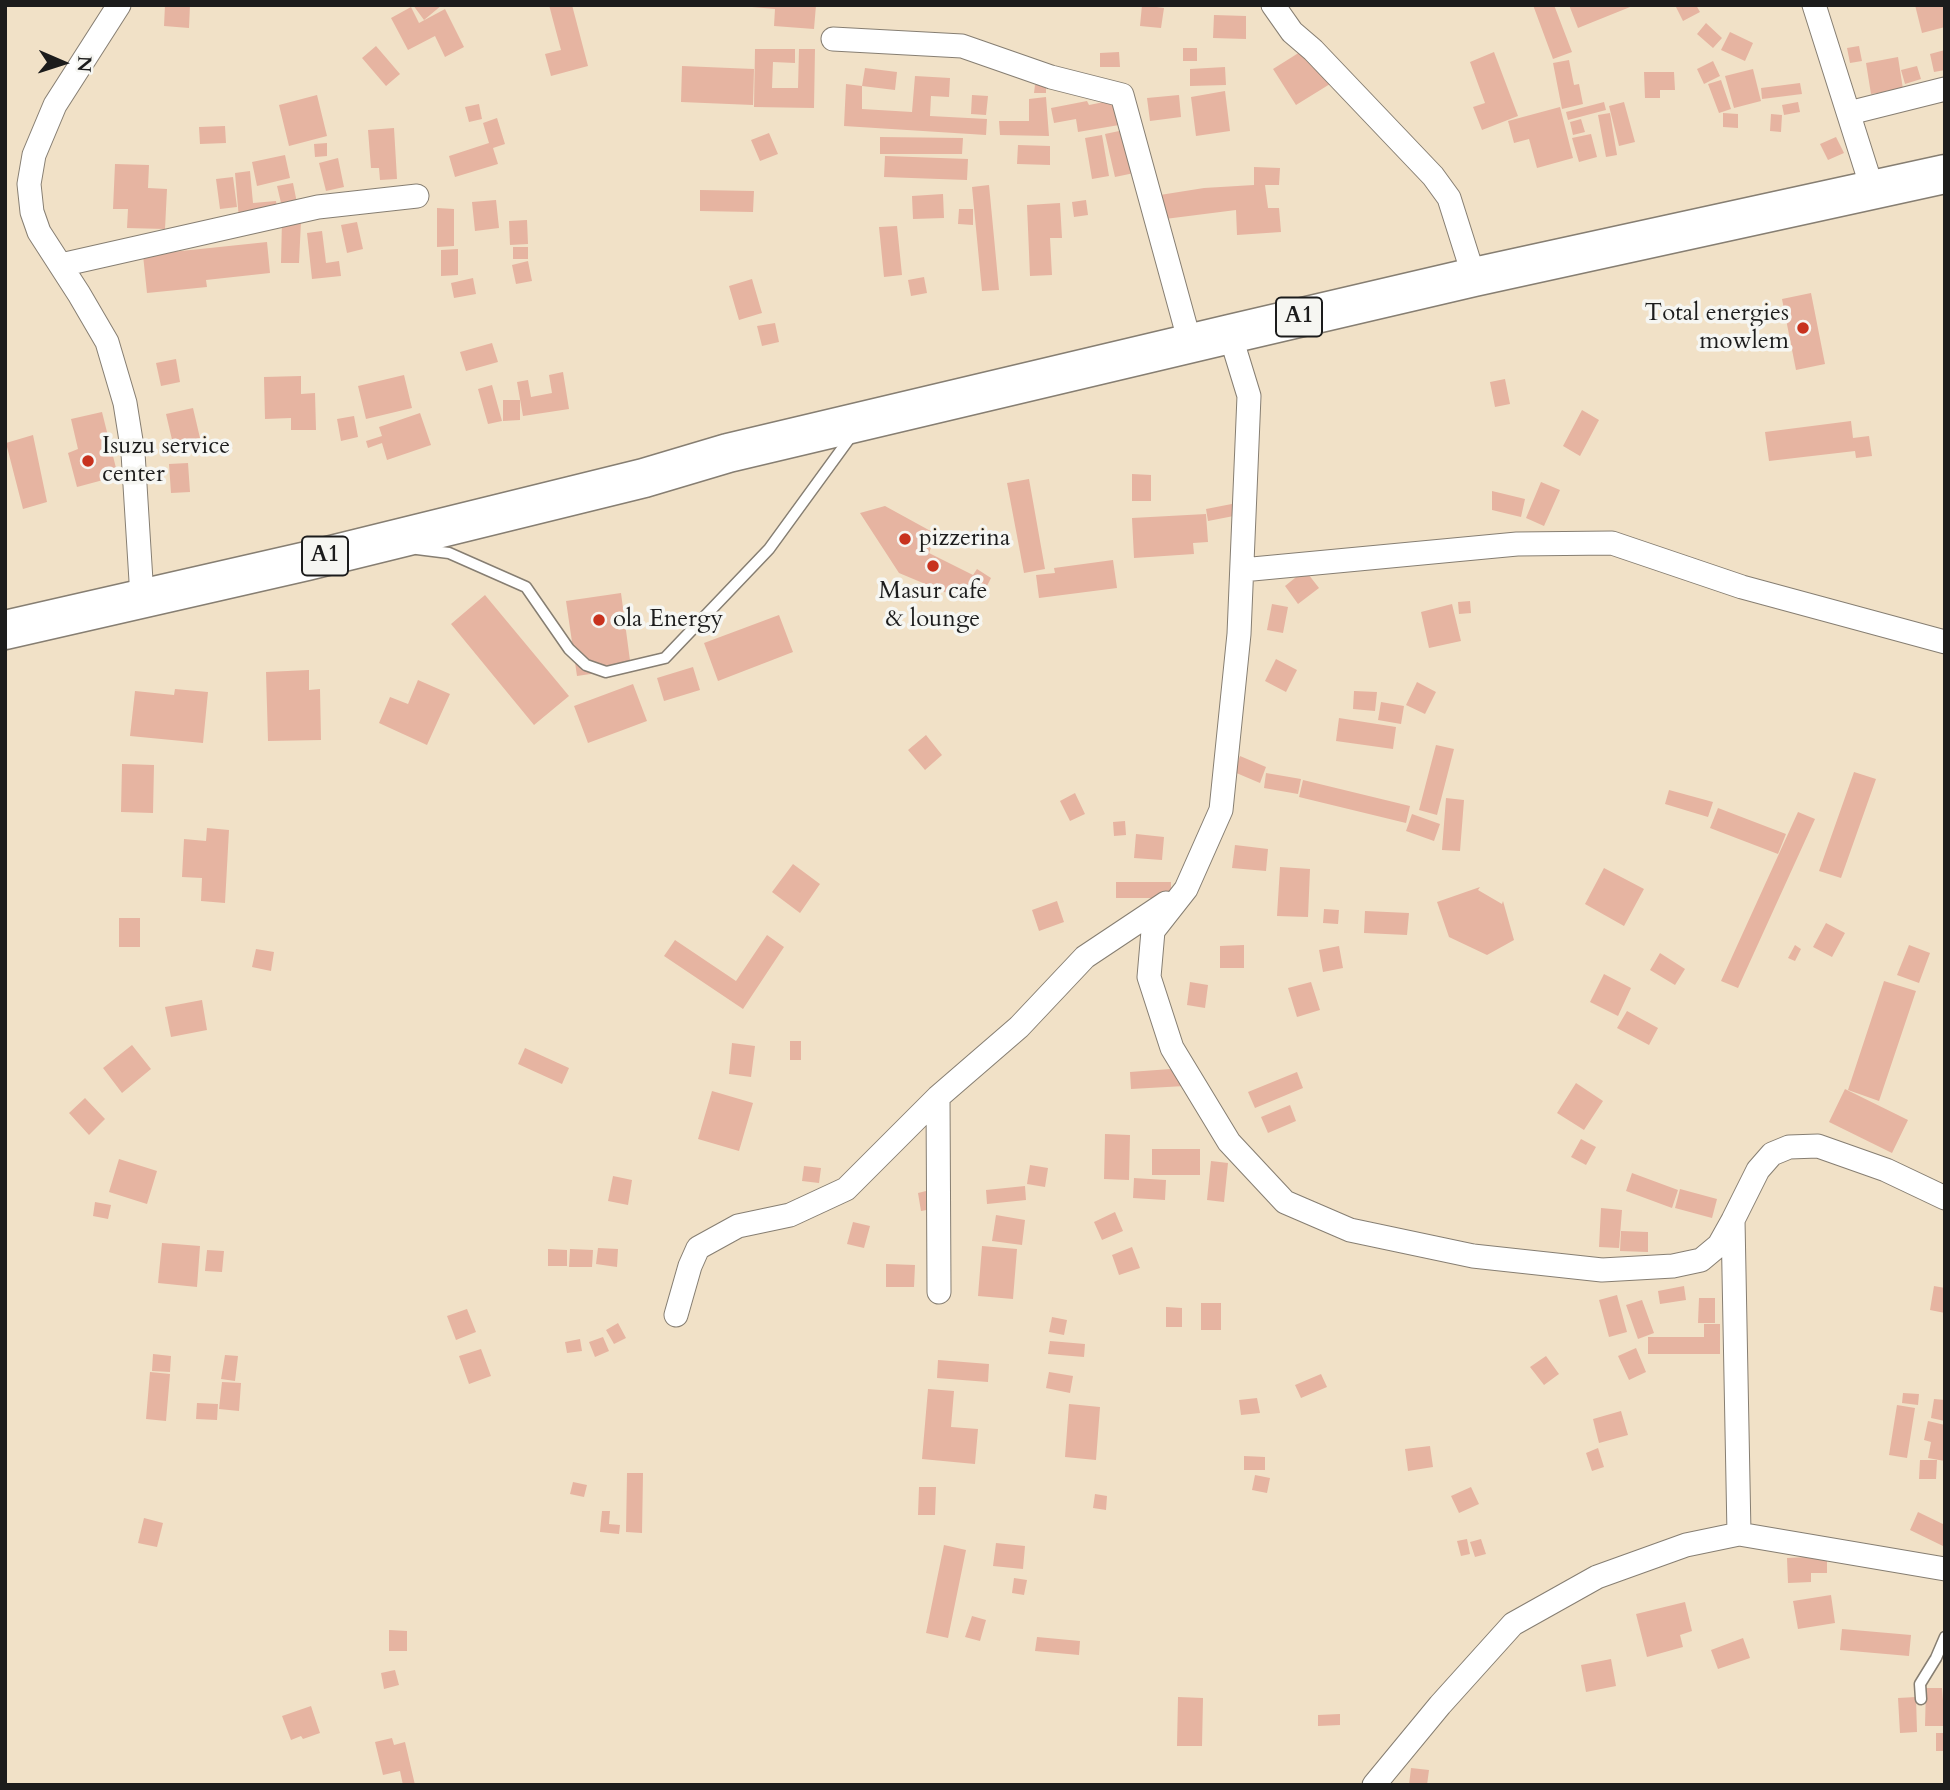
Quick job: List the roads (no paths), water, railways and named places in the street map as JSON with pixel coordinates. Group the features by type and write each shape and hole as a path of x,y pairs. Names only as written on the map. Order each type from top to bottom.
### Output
{"highway":[{"name":"A1","path":"5,630 307,561 644,478 728,453 1190,343 1474,277 1945,174"}],"street":[{"path":"119,5 55,105 34,155 29,184 32,212 39,232 107,342 125,402 133,453 142,597"},
{"path":"1273,5 1292,32 1313,50 1433,176 1449,198 1474,277"},
{"path":"1814,5 1873,191"},
{"path":"833,39 962,46 1051,77 1122,95 1190,343"},
{"path":"1849,113 1945,89"},
{"path":"61,265 318,207 416,196"},
{"path":"1230,334 1249,396 1239,634 1221,810 1186,889 1153,931 1149,976 1172,1048 1230,1142 1284,1202 1350,1230 1473,1256 1602,1270 1673,1266 1701,1260 1719,1245 1758,1170 1772,1154 1789,1147 1818,1146 1886,1170 1945,1198"},
{"path":"1242,570 1517,544 1612,543 1742,587 1945,642"},
{"path":"676,1315 698,1248 738,1226 790,1215 846,1189 938,1097 1019,1027 1085,957 1186,889"},
{"path":"938,1097 939,1292"},
{"path":"1733,1220 1739,1534"},
{"path":"1374,1785 1440,1705 1513,1624 1597,1577 1686,1545 1739,1534 1945,1569"}],"lane":[{"path":"376,543 449,553 526,587 569,649 586,664 606,672 665,658 769,549 862,421"},
{"path":"1921,1699 1920,1684 1945,1637"}],"place":[{"name":"Total energies mowlem","path":"1803,328"},
{"name":"Isuzu service center","path":"88,461"},
{"name":"pizzerina","path":"905,539"},
{"name":"Masur cafe & lounge","path":"933,566"},
{"name":"ola Energy","path":"599,620"}]}
